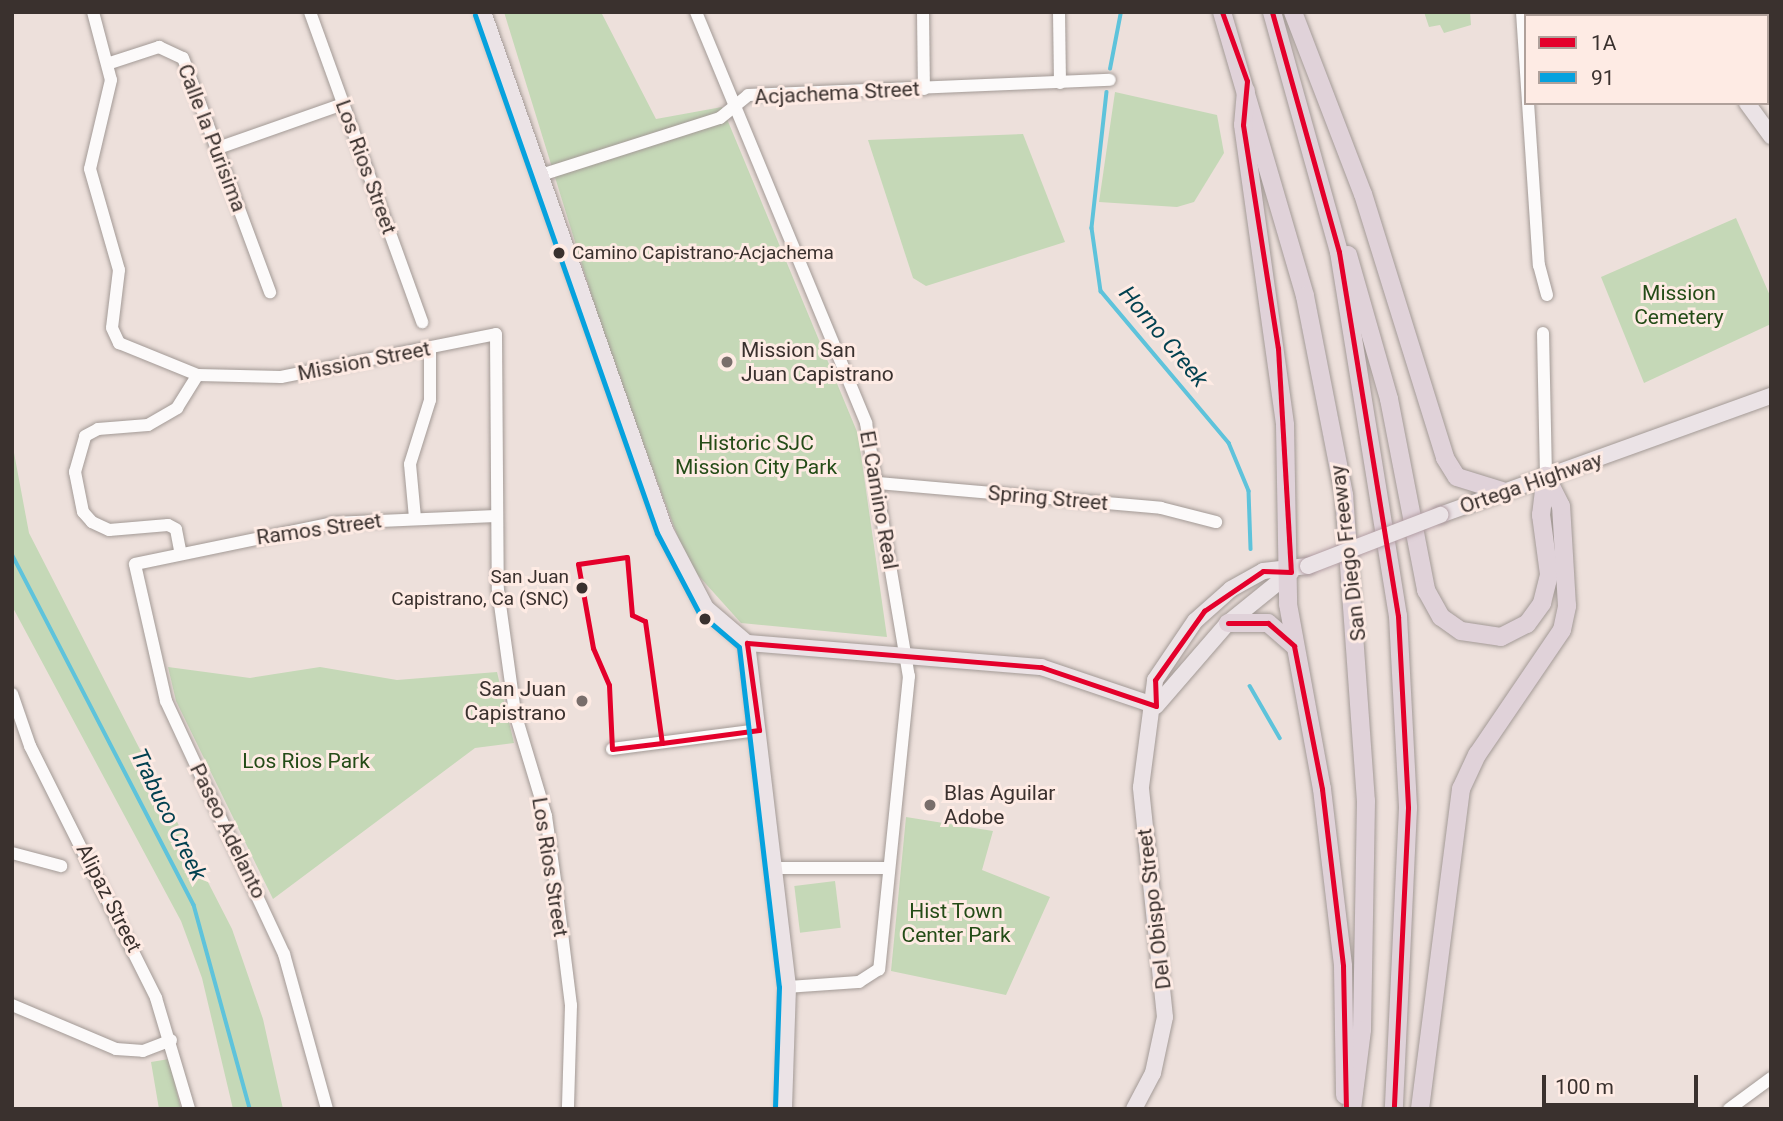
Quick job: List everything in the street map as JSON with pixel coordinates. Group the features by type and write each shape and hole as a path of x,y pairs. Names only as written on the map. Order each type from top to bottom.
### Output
{"highway":[{"name":"San Diego Freeway","path":"1222,12 1247,80 1311,320 1344,495 1355,603 1366,800 1362,1030 1353,1109"},
{"name":"San Diego Freeway","path":"1272,12 1327,202 1359,347 1398,616 1408,808 1394,1109"},
{"path":"1293,12 1363,194 1445,458 1457,477 1502,491"},
{"path":"1247,80 1243,125 1278,348 1300,569 1294,646 1322,789 1343,966 1346,1109"},
{"path":"1327,202 1364,295 1430,602 1461,631 1486,638 1516,632 1542,604 1549,574 1541,515 1546,476"},
{"path":"1420,1109 1461,789 1477,755 1549,653 1567,606 1561,506 1546,476"},
{"path":"1228,623 1268,623 1294,646"}],"main road":[{"path":"483,12 670,542 706,608 747,643 1041,667 1156,706"},
{"path":"1749,105 1771,136"},
{"name":"Ortega Highway","path":"1156,706 1228,623 1300,569 1502,491 1771,396"},
{"name":"Ortega Highway","path":"1156,706 1155,680 1204,611 1263,571 1300,569"},
{"path":"747,643 788,987 784,1109"},
{"name":"Del Obispo Street","path":"1135,1109 1153,1073 1165,1017 1141,787 1156,706"}],"street":[{"path":"93,12 110,63"},
{"name":"Los Rios Street","path":"310,12 422,322"},
{"path":"697,15 711,12"},
{"path":"923,12 924,89"},
{"path":"1059,12 1059,83"},
{"path":"1522,12 1524,42"},
{"name":"El Camino Real","path":"697,15 866,423 909,679 881,962 874,975 788,987"},
{"name":"Calle la Purisima","path":"110,63 159,47 183,58 270,292"},
{"name":"Mission Street","path":"110,63 90,169 119,270 120,296 112,328 119,343 198,375 329,372 496,334"},
{"name":"Acjachema Street","path":"541,175 602,152 654,143 720,118 748,95 1110,80"},
{"path":"218,148 343,104"},
{"path":"1528,105 1539,265 1547,295"},
{"path":"1543,333 1546,476"},
{"name":"Los Rios Street","path":"496,334 498,590 515,713 546,816 569,981 568,1109"},
{"path":"415,517 410,464 432,391 430,349"},
{"path":"180,550 176,529 168,525 109,530 92,522 75,471 85,436 98,429 148,425 177,408 198,375"},
{"name":"Spring Street","path":"878,483 1161,508 1216,522"},
{"name":"Ramos Street","path":"143,558 333,523 415,517 496,516"},
{"name":"Paseo Adelanto","path":"143,558 135,569 156,673 284,954 327,1109"},
{"name":"Alipaz Street","path":"12,694 30,746 137,953 172,1040 189,1109"},
{"path":"612,750 759,730"},
{"path":"12,853 61,866"},
{"path":"774,868 889,868"},
{"path":"12,1004 116,1049 143,1051 172,1040"},
{"path":"1729,1109 1771,1078"}],"green space":[{"name":"Historic SJC Mission City Park","path":"504,12 601,12 656,119 722,107 858,434 887,637 741,623 688,564 609,352"},
{"path":"1424,12 1470,12 1471,25 1444,33 1440,25 1429,27"},
{"path":"1115,92 1217,115 1224,153 1194,202 1177,207 1099,202"},
{"path":"1023,134 1065,242 926,286 913,278 868,140"},
{"name":"Mission Cemetery","path":"1736,218 1771,298 1771,324 1644,383 1601,277"},
{"path":"12,442 29,533 232,929 263,1019 283,1109 233,1109 202,978 181,921 12,606"},
{"name":"Los Rios Park","path":"168,667 250,678 320,667 397,680 497,672 514,743 475,748 273,899 176,701"},
{"name":"Hist Town Center Park","path":"906,817 993,831 982,870 1050,897 1006,995 891,971"},
{"path":"835,881 841,928 800,933 794,886"},
{"path":"169,1059 181,1109 159,1109 151,1062"}],"waterway":[{"name":"Horno Creek","path":"1110,69 1121,12"},
{"name":"Horno Creek","path":"1107,92 1092,228 1101,291 1229,443 1249,491 1251,549"},
{"name":"Trabuco Creek","path":"12,554 194,905 250,1109"},
{"name":"Horno Creek","path":"1250,686 1280,738"}],"transit line":[{"name":"1A","path":"1222,12 1247,81 1243,125 1278,348 1291,572"},
{"name":"1A","path":"1272,12 1339,252 1398,616 1408,808 1394,1109"},
{"name":"91","path":"475,15 657,533 699,613 739,647 779,987 775,1109"},
{"name":"1A","path":"627,557 632,615 645,621 662,743 612,749 609,685 593,648 578,564 627,557"},
{"name":"1A","path":"662,743 759,730 747,643 1041,667 1156,706 1155,680 1204,611 1263,571 1291,572"},
{"name":"1A","path":"1228,623 1268,623 1294,646 1322,789 1343,966 1346,1109"}],"place":[{"name":"Camino Capistrano-Acjachema","path":"559,253"},
{"name":"Mission San Juan Capistrano","path":"727,362"},
{"name":"San Juan Capistrano, Ca (SNC)","path":"582,588"},
{"name":"San Juan Capistrano","path":"582,701"},
{"name":"Blas Aguilar Adobe","path":"930,805"}]}
